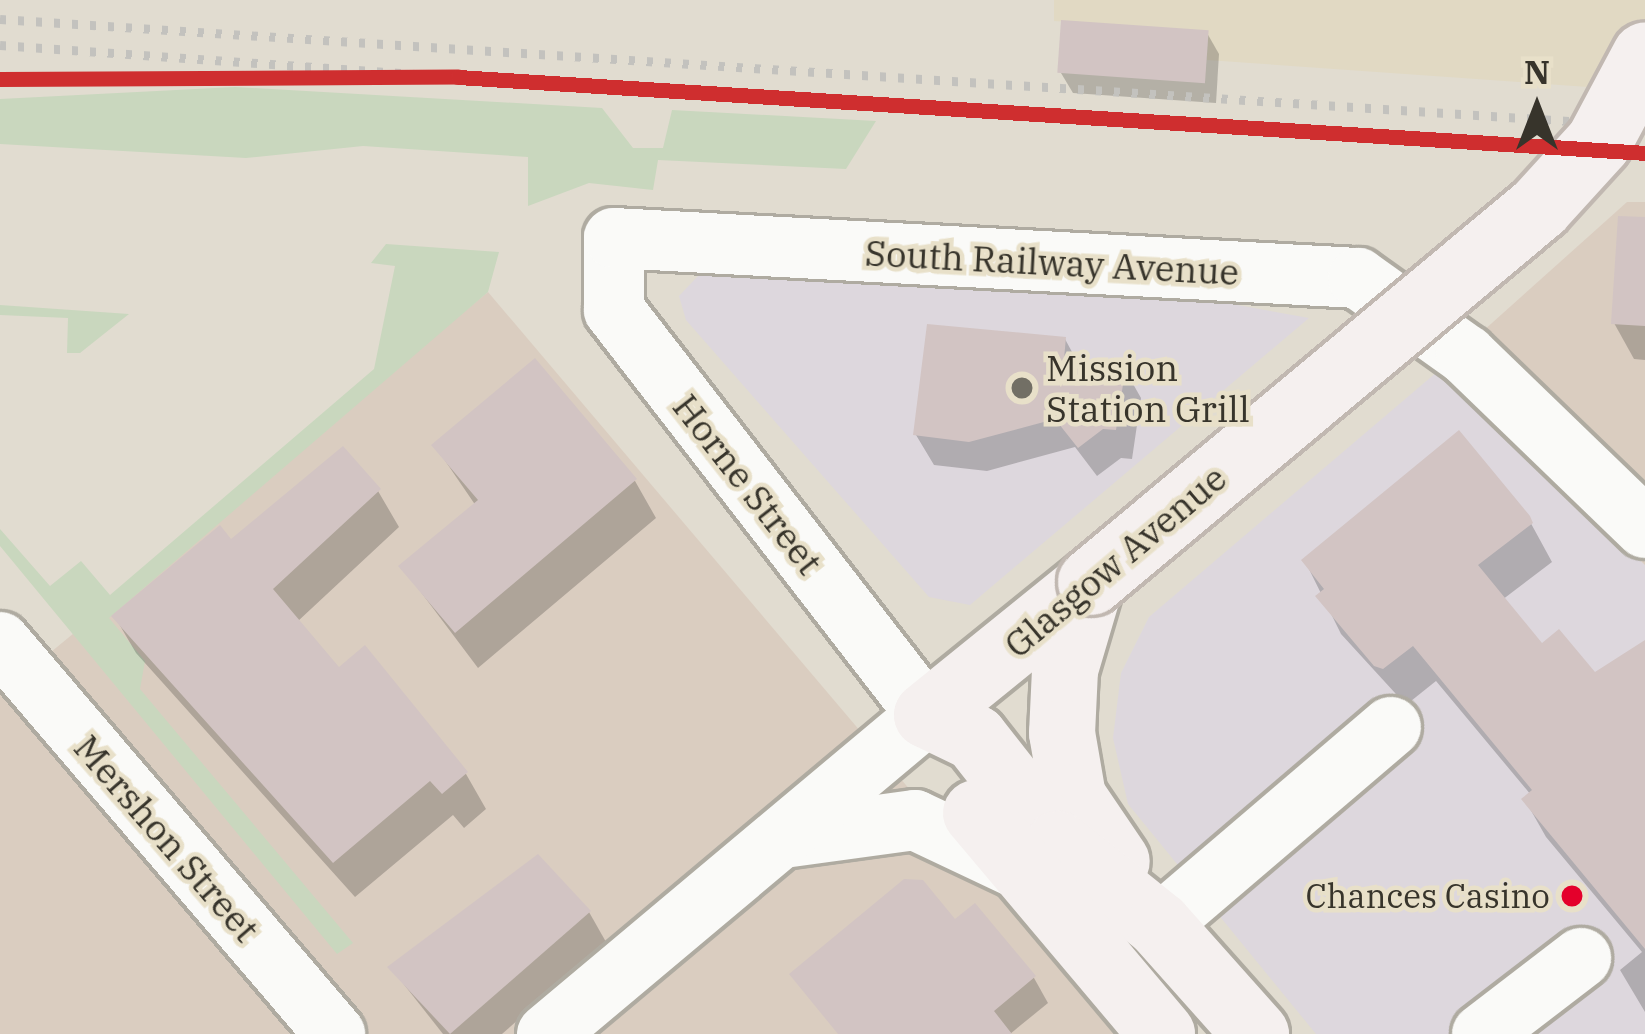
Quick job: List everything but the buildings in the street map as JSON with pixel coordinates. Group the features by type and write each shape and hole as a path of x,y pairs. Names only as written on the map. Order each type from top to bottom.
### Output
{"main road":[{"name":"Glasgow Avenue","path":"927,715 1538,208 1599,142 1645,56"},
{"path":"1091,582 1065,670 1062,733 1073,796 1160,925"},
{"name":"Horne Street","path":"927,715 940,767 1162,1034"},
{"name":"Horne Street","path":"927,715 975,738 1058,844 1160,925 1256,1034"}],"street":[{"name":"South Railway Avenue","path":"614,238 1358,278 1466,356 1645,528"},
{"name":"Horne Street","path":"614,238 614,310 927,715"},
{"name":"Mershon Street","path":"0,642 335,1034"},
{"name":"Glasgow Avenue","path":"548,1034 927,715"},
{"path":"1160,925 1391,727"},
{"path":"783,838 915,820 1021,870"},
{"path":"1482,1034 1581,958"}],"shaded area":[{"path":"1054,0 1645,0 1645,91 1207,60 1208,31 1054,21"},
{"path":"1627,202 1645,202 1645,565 1444,366"},
{"path":"699,275 1204,299 1309,318 970,605 929,597 686,320 679,296"},
{"path":"488,292 1117,1034 0,1034 0,694"},
{"path":"1444,366 1645,565 1645,1034 1316,1034 1128,804 1113,738 1121,673 1149,617"}],"green space":[{"path":"235,87 602,108 633,148 663,148 672,110 876,121 846,169 658,160 653,190 589,183 528,206 528,157 363,146 246,158 0,144 0,99"},
{"path":"386,244 499,252 488,292 109,618 145,661 140,689 353,943 337,954 0,546 0,529 50,586 81,561 110,595 374,369 395,266 371,263"},
{"path":"0,305 129,314 80,353 67,353 68,318 0,315"}],"railway":[{"path":"0,19 1645,126"},
{"path":"0,45 458,77"}],"transit line":[{"path":"0,79 458,77 1645,153"}],"place":[{"name":"Mission Station Grill","path":"1022,388"},
{"name":"Chances Casino","path":"1572,896"}]}
